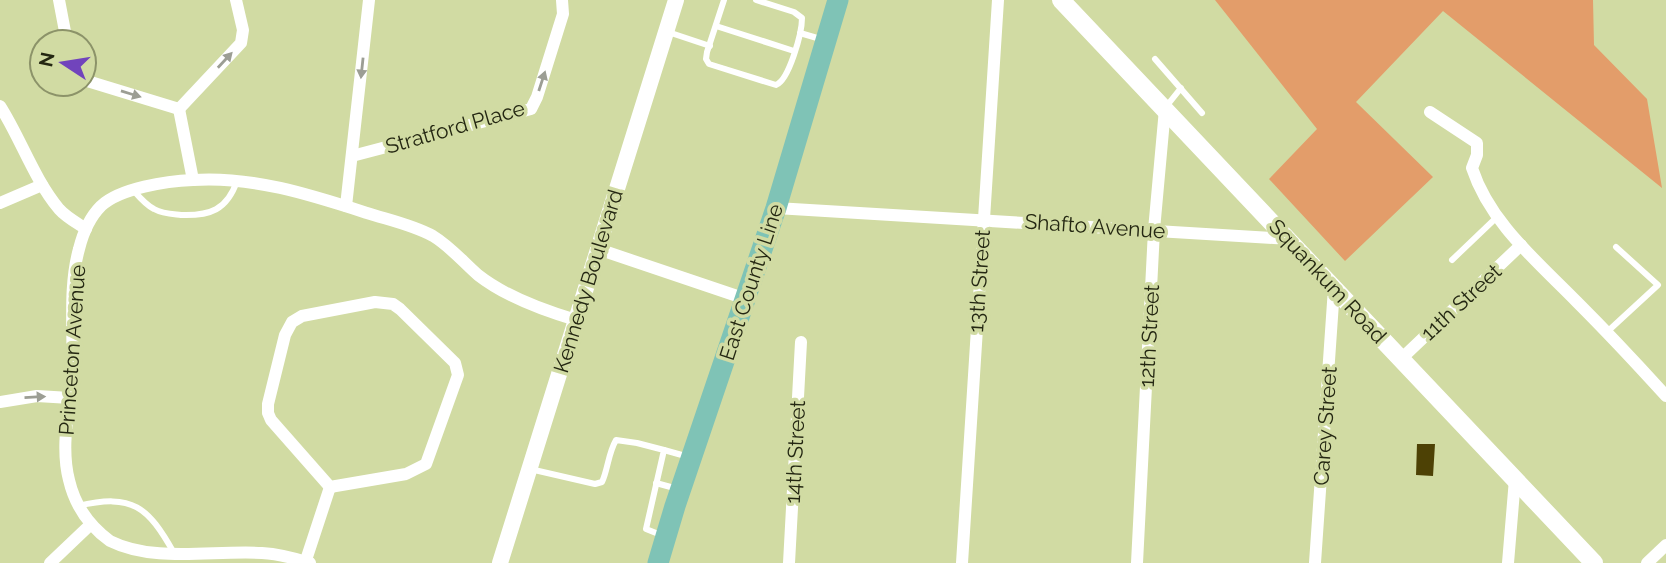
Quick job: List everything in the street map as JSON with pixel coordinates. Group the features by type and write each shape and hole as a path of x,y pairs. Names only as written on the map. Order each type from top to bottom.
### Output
{"main road":[{"name":"East County Line","path":"659,563 776,208 838,0"},
{"name":"Squankum Road","path":"1061,0 1594,563"}],"street":[{"path":"59,0 64,28"},
{"path":"179,109 241,43 243,30 236,0"},
{"name":"Stratford Place","path":"346,206 369,0"},
{"name":"Stratford Place","path":"352,156 531,109 564,14 562,0"},
{"name":"Kennedy Boulevard","path":"500,563 676,0"},
{"name":"13th Street","path":"962,563 998,0"},
{"path":"98,84 179,109"},
{"path":"0,106 17,132 42,186 61,211 86,229"},
{"path":"179,109 193,180"},
{"name":"12th Street","path":"1137,563 1154,230 1165,109"},
{"path":"1430,112 1477,143 1477,155 1472,168 1477,184 1505,229 1666,396"},
{"name":"Princeton Avenue","path":"307,563 262,553 151,557 131,553 111,542 90,524 78,506 66,467 65,452 70,398 74,276 88,222 102,205 132,190 193,180 274,185 410,226 454,250 478,275 507,294 548,312 576,320"},
{"path":"0,203 42,186"},
{"name":"Shafto Avenue","path":"776,208 1289,239"},
{"name":"11th Street","path":"1401,359 1521,245"},
{"path":"598,249 746,299"},
{"name":"Carey Street","path":"1315,563 1334,288"},
{"path":"375,302 393,304 455,363 458,375 453,391 426,464 406,474 330,488 271,420 268,413 285,335 292,322 302,317 375,302"},
{"name":"14th Street","path":"789,563 801,342"},
{"path":"0,402 37,396 70,398"},
{"path":"1508,563 1515,479"},
{"path":"307,563 330,488"},
{"path":"50,563 90,524"},
{"path":"1647,563 1666,545"}],"lane":[{"path":"724,0 706,59 714,68 776,85 785,79 800,33 802,18 756,0"},
{"path":"716,26 794,51"},
{"path":"666,31 710,46"},
{"path":"800,33 826,40"},
{"path":"1155,59 1202,113"},
{"path":"1165,109 1181,88"},
{"path":"132,190 156,211 199,216 217,210 226,203 237,181"},
{"path":"1452,260 1497,217"},
{"path":"1607,332 1658,285 1616,247"},
{"path":"530,469 595,485 605,477 616,440 692,458"},
{"path":"664,450 646,529 666,538"},
{"path":"656,483 681,490"},
{"path":"78,506 100,501 132,504 147,512 176,557"}],"shaded area":[{"path":"1215,0 1593,0 1594,45 1647,99 1662,188 1443,11 1356,102 1433,177 1345,261 1269,179 1317,129"}],"building":[{"path":"1417,444 1435,444 1433,476 1416,475"}]}
